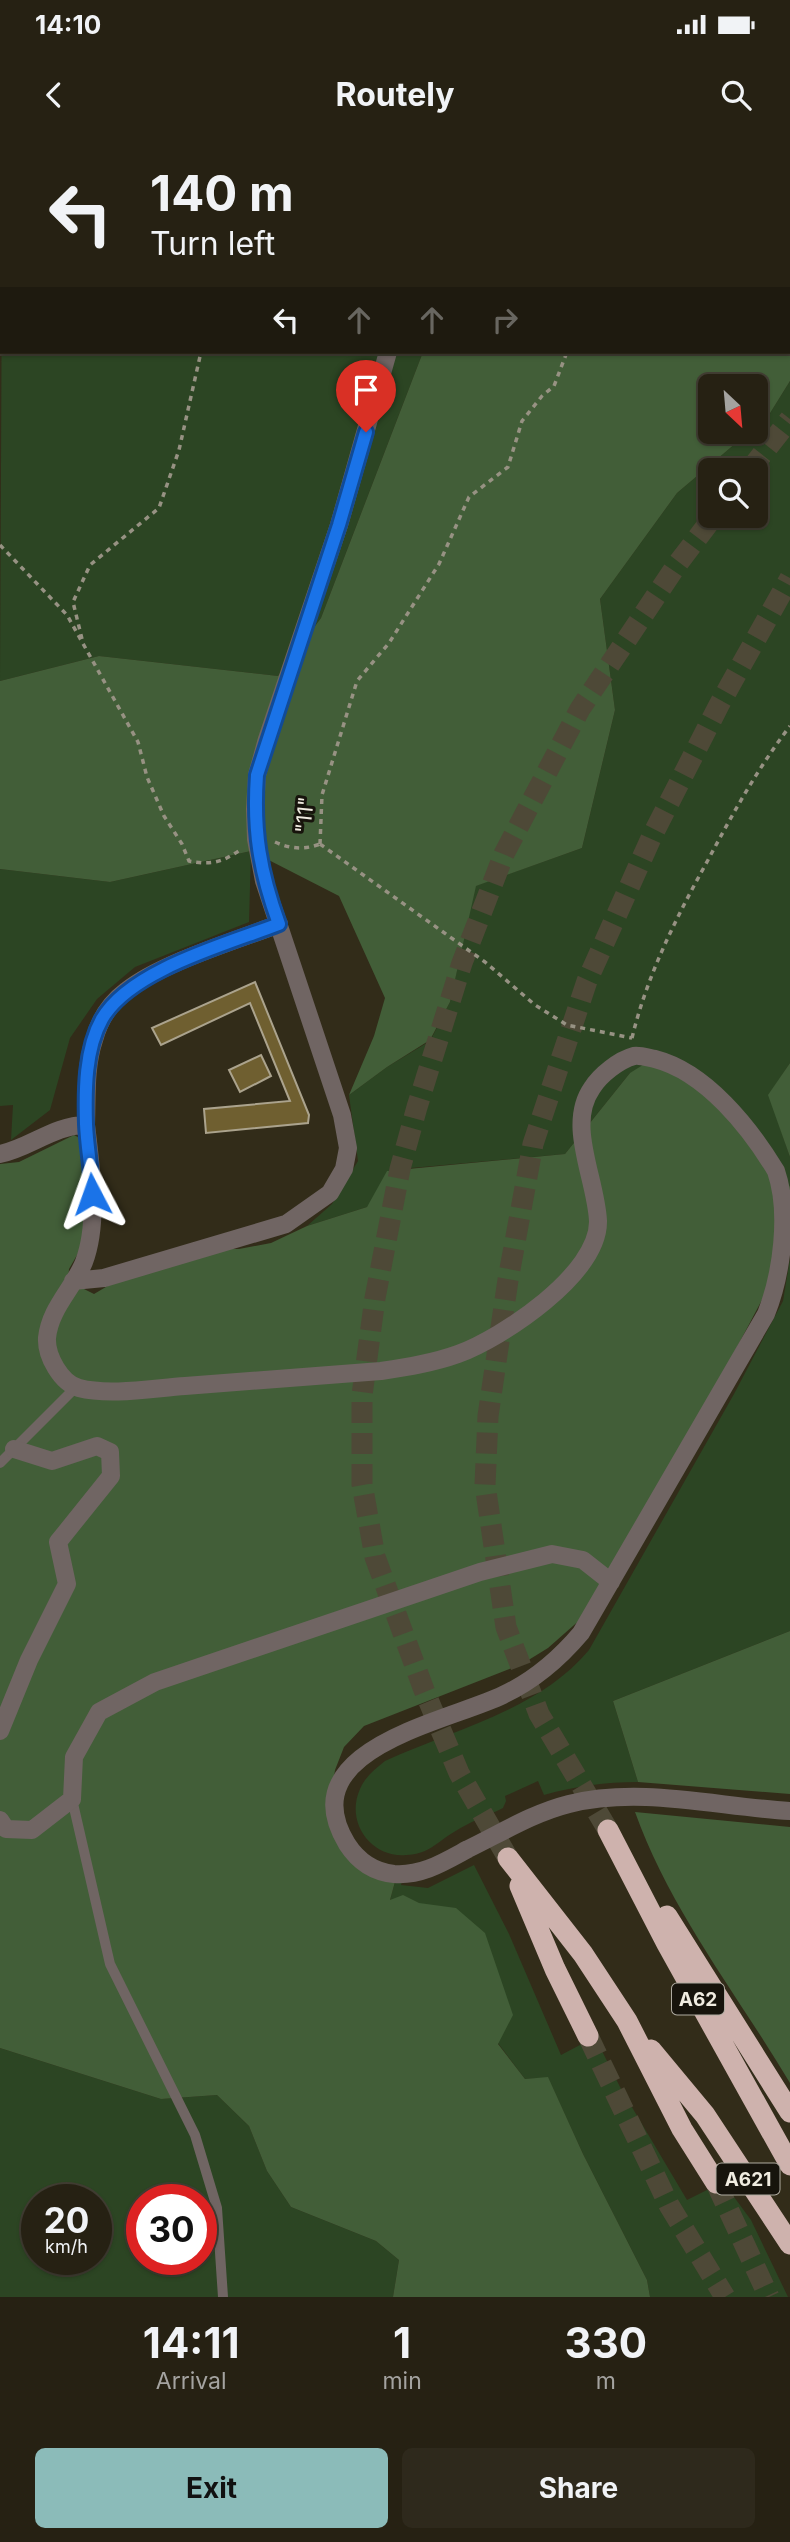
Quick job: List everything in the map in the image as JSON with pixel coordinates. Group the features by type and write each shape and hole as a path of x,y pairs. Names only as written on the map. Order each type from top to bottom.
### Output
{"highway":[{"name":"Α62","path":"790,2112 640,1872 608,1830 667,1944 790,2165"},
{"path":"588,2036 555,1969 508,1858 583,1954 627,2021 682,2129 716,2183"},
{"name":"Α621","path":"627,2021 705,2115 790,2244"}],"street":[{"path":"73,1281 104,1278 286,1224 330,1193 344,1169 348,1149 342,1115 264,881 256,839 255,809 257,775 339,525 387,354"},
{"path":"279,924 176,964 138,982 116,1000 102,1019 88,1062 86,1125 92,1179 92,1209 84,1262 52,1314 47,1339 49,1355 60,1374 76,1387 95,1390 143,1389 381,1371 414,1366 459,1354 507,1329 542,1303 578,1269 594,1245 598,1224 594,1184 581,1135 581,1114 592,1088 612,1068 635,1056 668,1063 700,1083 728,1108 755,1137 779,1175 786,1195 788,1232 779,1282 766,1314 581,1633 567,1650 535,1678 501,1696 370,1750 348,1769 338,1788 336,1811 341,1832 353,1852 361,1861 379,1871 392,1874 418,1872 554,1808 572,1803 613,1798 681,1800 790,1811"},
{"path":"0,1154 19,1149 64,1128 86,1125"},
{"path":"0,1731 29,1660 67,1584 58,1542 111,1476 110,1452 97,1446 52,1461 15,1449"},
{"path":"0,1820 6,1829 32,1830 72,1799 74,1757 99,1712 155,1682 480,1572 552,1554 583,1560 611,1582"}],"lane":[{"path":"0,1463 76,1387"},
{"path":"72,1799 110,1964 195,2135 217,2208 223,2297"}],"path":[{"path":"84,646 73,602 90,565 159,508 179,450 201,354"},
{"name":"\"11\"","path":"256,839 286,847 300,848 320,844 322,795 357,681 389,643 439,564 469,497 508,467 522,421 542,396 554,386 566,354"},
{"path":"0,545 67,615 138,742 147,777 164,816 182,844 189,861 207,864 226,860 256,839"},
{"path":"635,1056 632,1038 640,1006 672,928 765,759 790,726"},
{"path":"320,844 485,962 535,1005 567,1025 632,1038"}],"green space":[{"path":"2,354 422,354 321,618 278,676 99,656 0,681"},
{"path":"422,354 790,354 790,381 768,416 768,374 698,374 698,444 735,444 718,458 698,458 698,475 677,493 600,599 615,710 582,848 476,886 450,1002 430,1040 349,1095 374,1036 385,998 339,896 251,851 110,882 0,869 0,681 99,656 278,676 321,618"},
{"path":"790,381 790,1063 769,1095 790,1157 790,1187 630,1073 565,1154 400,1169 367,1207 307,1226 332,1204 358,1161 349,1095 387,1067 430,1041 450,1002 475,886 582,848 615,710 600,599 677,493 698,475 698,528 768,528 768,458 718,458 735,444 768,444 768,416"},
{"path":"251,851 249,922 135,967 97,999 70,1038 50,1110 11,1140 13,1105 0,1106 0,869 110,882"},
{"path":"662,1053 761,1134 790,1187 790,1247 709,1400 582,1618 548,1648 522,1664 364,1726 344,1747 335,1770 332,1791 353,1848 396,1878 390,1900 403,1895 419,1903 456,1908 485,1933 513,2015 498,2044 525,2079 548,2077 583,2154 647,2280 650,2297 393,2297 399,2260 376,2241 291,2207 267,2171 249,2126 217,2095 161,2099 0,2048 0,1164 19,1162 74,1135 89,1143 84,1243 69,1269 68,1281 94,1294 133,1271 193,1249 239,1249 271,1243 307,1226 367,1207 387,1171 565,1154 630,1073"},
{"path":"790,1063 790,1157 768,1095"},
{"path":"790,1259 790,1631 613,1701 638,1782 591,1785 544,1795 538,1781 505,1796 503,1808 466,1825 421,1853 393,1854 372,1844 359,1825 356,1801 364,1781 385,1761 520,1703 545,1689 589,1650 734,1394 783,1301"},
{"path":"790,1631 790,1794 638,1782 613,1701"},
{"path":"635,1812 790,1827 790,2083 685,1917"},
{"path":"474,1865 509,1934 561,2055 595,2037 620,2087 687,2200 723,2182 751,2220 788,2297 650,2297 647,2280 548,2078 525,2079 390,1900 396,1878 403,1879 401,1885 428,1888"},
{"path":"0,2048 161,2099 217,2095 249,2126 267,2171 291,2207 376,2241 399,2260 393,2297 0,2297"}],"building":[{"path":"255,982 309,1115 308,1123 206,1133 204,1109 290,1101 250,1003 161,1045 152,1028"},
{"path":"261,1055 271,1076 240,1092 229,1070"}],"tunnel":[{"path":"759,458 790,419"},
{"path":"508,1858 459,1773 424,1690 375,1557 362,1484 362,1395 375,1298 400,1169 417,1107 462,963 504,854 580,709 676,566 705,528"},
{"path":"608,1830 539,1714 506,1627 485,1485 488,1416 508,1280 533,1144 587,981 652,836 719,705 790,578"},
{"path":"588,2036 669,2205 725,2297"},
{"path":"716,2183 769,2297"}],"route":[{"path":"92,1194 86,1125 88,1062 94,1038 108,1009 138,982 176,964 279,924 264,881 256,839 257,775 339,525 366,432"}]}
